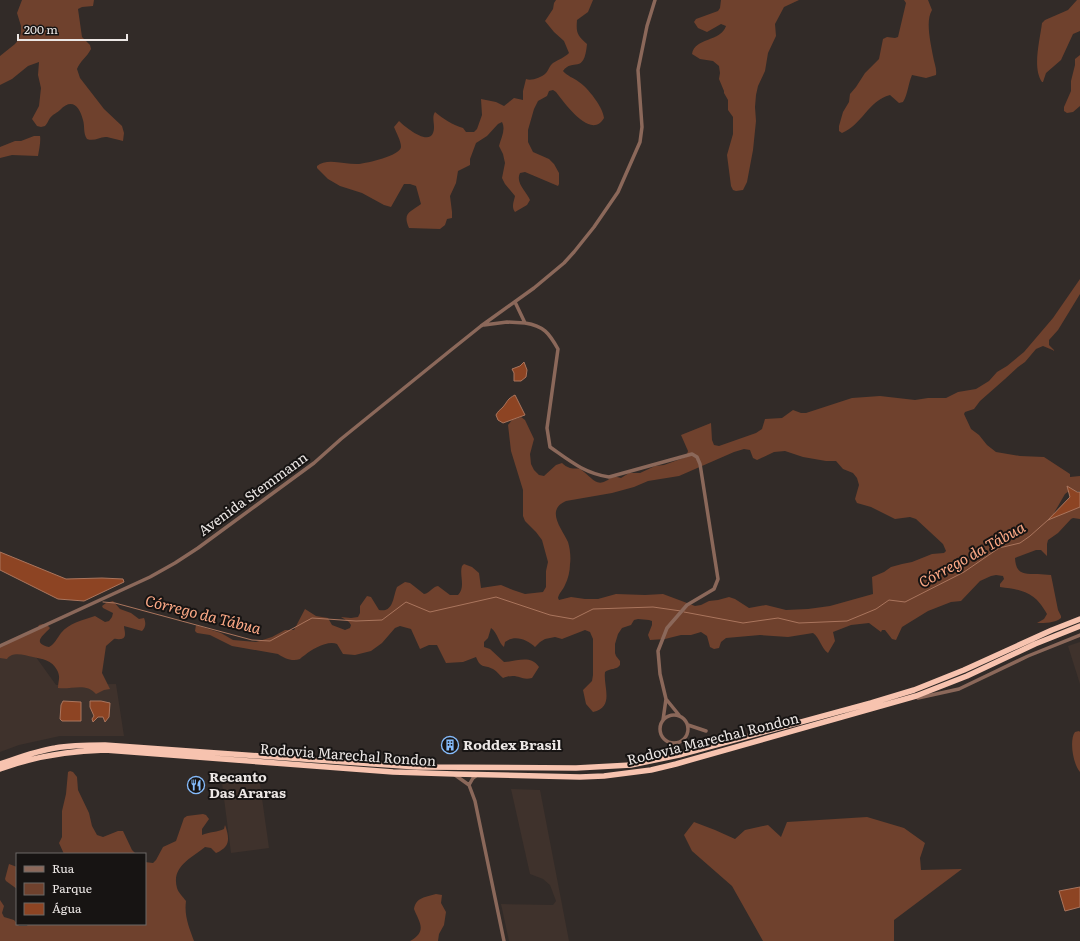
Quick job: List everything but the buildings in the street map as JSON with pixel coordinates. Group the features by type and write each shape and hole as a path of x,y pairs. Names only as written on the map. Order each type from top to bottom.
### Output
{"highway":[{"name":"Rodovia Marechal Rondon","path":"0,764 32,753 54,748 79,745 105,745 417,767 576,768 631,765 679,755 914,690 964,670 1080,619"},
{"name":"Rodovia Marechal Rondon","path":"0,769 34,758 56,753 105,750 393,772 604,776 651,770 891,704 940,688 1054,636 1080,626"}],"street":[{"name":"Avenida Stemmann","path":"0,646 150,576 192,551 314,462 341,438 483,325 534,288 574,252 605,212 618,192 637,149 642,127 638,70 647,26 655,0"},
{"path":"515,302 525,323"},
{"path":"483,325 506,322 525,323 535,325 545,330 552,338 558,349 547,428 550,447 580,467 595,475 609,477 692,454 697,457 700,464 718,579 714,588 687,604 679,613 667,628 658,651 660,674 666,699 660,730 664,738 672,743 678,742 686,737 688,725 666,699"},
{"path":"891,704 959,689 1028,656 1080,635"},
{"path":"663,720 670,715 679,715"},
{"path":"688,725 706,731"},
{"path":"454,774 469,785 475,802 504,941"},
{"path":"469,785 473,778 480,774"}],"shaded area":[{"path":"23,639 56,685 116,684 124,736 60,736 19,745 0,752 0,649"},
{"path":"1080,642 1080,684 1068,646"},
{"path":"221,775 259,777 269,848 231,853"},
{"path":"511,789 540,790 569,941 509,941 501,904 553,905 556,901 550,885 543,879 530,874"}],"green space":[{"path":"22,0 94,0 93,6 78,9 82,37 90,45 91,49 77,69 80,78 104,109 122,126 124,133 123,141 107,137 93,140 87,139 82,115 78,108 72,104 64,106 52,115 45,126 37,126 32,119 39,106 41,88 38,75 39,62 28,66 12,79 0,85 0,56 15,44 21,33 21,26 17,13"},
{"path":"556,0 593,0 588,12 577,20 578,34 587,44 586,54 581,63 571,65 563,71 583,85 591,93 598,103 604,118 599,124 592,125 585,123 571,111 553,90 549,91 547,96 538,101 528,130 528,142 533,152 549,159 554,164 559,173 558,186 525,172 520,173 520,184 530,200 527,205 515,212 513,206 515,196 502,178 505,163 499,146 503,131 502,122 498,124 487,136 476,143 470,159 470,165 458,171 456,183 450,196 452,218 447,219 445,225 440,229 409,228 407,223 407,215 421,204 416,186 404,184 391,207 384,205 362,193 340,186 328,179 317,168 317,166 321,163 326,162 359,164 383,158 395,153 401,147 394,127 399,121 416,134 426,137 430,136 434,130 433,117 435,112 448,122 463,128 466,132 474,132 477,129 482,115 481,99 496,102 504,106 514,98 523,100 523,91 526,79 539,78 546,73 553,63 569,53 564,41 545,21 553,9"},
{"path":"721,0 799,0 784,7 775,24 776,36 768,53 765,71 758,86 756,95 756,121 753,150 747,182 743,190 736,191 733,190 731,186 727,155 733,134 733,117 728,110 728,100 719,79 719,66 713,61 700,59 692,54 698,45 719,35 726,26 721,24 707,32 698,28 694,22 696,19 718,11"},
{"path":"904,0 928,0 932,10 929,26 936,75 926,78 912,75 903,102 899,103 890,95 882,98 870,108 855,125 842,133 839,131 839,126 843,112 849,102 850,94 865,73 879,59 883,39 887,37 898,37 906,3"},
{"path":"1077,0 1080,0 1080,31 1073,34 1061,60 1046,73 1042,82 1039,76 1037,62 1042,23 1045,20 1068,10"},
{"path":"1080,55 1080,106 1073,112 1067,113 1064,111 1064,107 1071,91 1071,81 1075,59"},
{"path":"34,136 40,136 38,156 12,155 0,158 0,147"},
{"path":"1080,279 1080,294 1058,330 1049,340 1049,345 1055,351 1043,346 1036,349 1025,362 980,401 974,409 965,412 964,414 971,429 996,452 1020,456 1044,457 1070,474 1070,477 1080,476 1080,491 1069,491 1065,494 1054,513 1080,502 1080,519 1071,519 1058,533 1048,540 1047,556 1041,550 1036,550 1015,558 1019,571 1029,574 1051,575 1058,610 1061,616 1061,618 1056,621 1037,623 1044,619 1047,614 1038,601 1028,593 1000,587 1000,584 1004,579 1003,576 996,575 980,581 961,601 951,602 928,611 902,627 896,640 892,639 885,630 882,630 881,632 869,623 851,625 833,632 835,641 828,653 813,633 788,637 760,635 726,638 721,642 719,648 714,649 710,647 707,636 701,632 691,635 681,635 665,639 650,640 648,635 652,621 638,619 634,620 631,625 622,628 618,634 615,644 615,653 620,661 620,665 617,668 605,672 606,701 604,706 593,712 586,704 583,690 592,681 593,675 593,639 590,632 585,630 562,639 555,637 545,639 535,647 525,640 513,638 505,642 504,647 491,628 488,638 484,642 484,647 490,649 504,662 527,660 535,663 539,667 532,678 528,679 516,676 508,676 503,678 493,669 481,665 476,657 463,662 446,663 437,645 429,645 420,649 411,629 400,626 395,628 382,643 371,651 355,655 343,654 337,644 329,643 316,648 300,659 294,660 285,658 278,654 232,646 210,635 197,633 195,631 196,625 221,633 233,640 256,642 272,637 285,630 294,630 305,609 316,616 328,618 332,625 345,630 350,628 351,625 341,617 358,617 360,613 360,606 367,596 371,597 379,610 388,609 392,603 397,587 405,582 410,583 424,594 438,586 450,595 458,595 462,588 461,570 464,564 472,567 479,573 481,588 501,585 525,594 543,592 546,587 546,571 548,562 542,540 525,521 523,516 523,490 511,451 508,425 512,420 521,417 525,420 534,439 530,454 531,464 539,475 544,476 556,465 562,463 570,468 580,469 595,481 602,482 613,476 621,478 629,473 640,473 655,466 664,465 686,457 688,451 681,435 711,423 712,440 714,445 719,446 756,433 762,429 765,419 782,418 793,410 806,413 852,398 880,396 915,400 946,398 958,392 976,389 989,381 997,372 1024,352 1053,318","holes":["744,449 750,450 753,458 757,460 774,452 785,451 803,457 826,461 836,461 843,469 853,473 857,478 859,485 855,499 857,503 871,507 895,519 910,517 916,519 943,544 946,551 944,553 932,554 912,562 891,567 872,577 873,594 830,606 808,609 786,610 766,605 749,608 729,597 709,601 695,606 663,594 616,594 598,599 571,597 559,600 558,598 568,578 570,569 570,550 568,542 559,526 556,514 560,505 566,501 612,493 634,487 648,481 679,476 734,452"]},
{"path":"113,601 120,609 131,613 139,619 144,618 145,625 142,631 124,626 124,638 114,639 106,646 102,673 110,689 96,694 92,690 83,687 58,688 58,672 50,662 40,658 19,654 12,655 7,659 0,658 0,645 37,629 39,625 43,624 50,628 40,639 41,643 49,647 64,630 76,622 95,616 105,622 109,621 113,613 102,606"},
{"path":"1079,731 1080,772 1075,764 1072,746 1073,736 1075,732"},
{"path":"68,772 73,772 77,777 78,790 97,835 103,837 118,831 123,831 135,853 64,853 59,843 62,837 62,811 66,794"},
{"path":"206,815 209,819 202,829 202,835 224,829 225,825 228,834 228,842 221,851 216,853 211,848 205,847 184,863 177,874 177,888 179,893 186,901 186,917 194,941 0,941 0,900 4,906 2,913 4,917 14,920 16,925 19,926 146,925 146,862 153,863 163,847 176,841 184,818 187,816"},
{"path":"867,817 904,828 925,843 920,858 921,870 962,869 894,920 894,941 763,941 732,886 692,851 684,835 694,822 735,839 745,830 768,825 781,837 787,822"},
{"path":"9,864 16,867 16,888 5,879"},
{"path":"436,894 442,895 441,903 446,912 444,925 439,934 438,941 410,941 419,934 421,926 414,909 415,905 422,898"}],"water":[{"path":"524,362 527,370 526,377 521,381 514,381 514,373 512,369 520,366"},
{"path":"515,395 525,415 503,423 498,420 496,415 509,399"},
{"path":"1067,486 1077,492 1080,492 1080,507 1048,520 1070,497"},
{"path":"0,552 66,579 123,579 124,582 84,601 58,599 0,570"},
{"path":"63,701 81,702 81,721 62,721 60,719 61,705"},
{"path":"90,701 110,703 109,717 105,722 103,717 98,717 93,722 92,719 94,716 90,707"},
{"path":"1080,887 1080,907 1065,911 1059,891"}],"waterway":[{"name":"Córrego da Tábua","path":"684,612 743,623 778,618 799,623 847,621 876,609 889,600 905,602 964,572 999,548 1020,543 1048,520"},
{"name":"Córrego da Tábua","path":"103,602 115,603 252,640 270,641 312,618 356,621 382,620 406,602 430,612 496,597 550,615 573,619 593,609 653,607 681,611"}],"place":[{"name":"Roddex Brasil","path":"450,745"},
{"name":"Recanto Das Araras","path":"196,785"}]}
